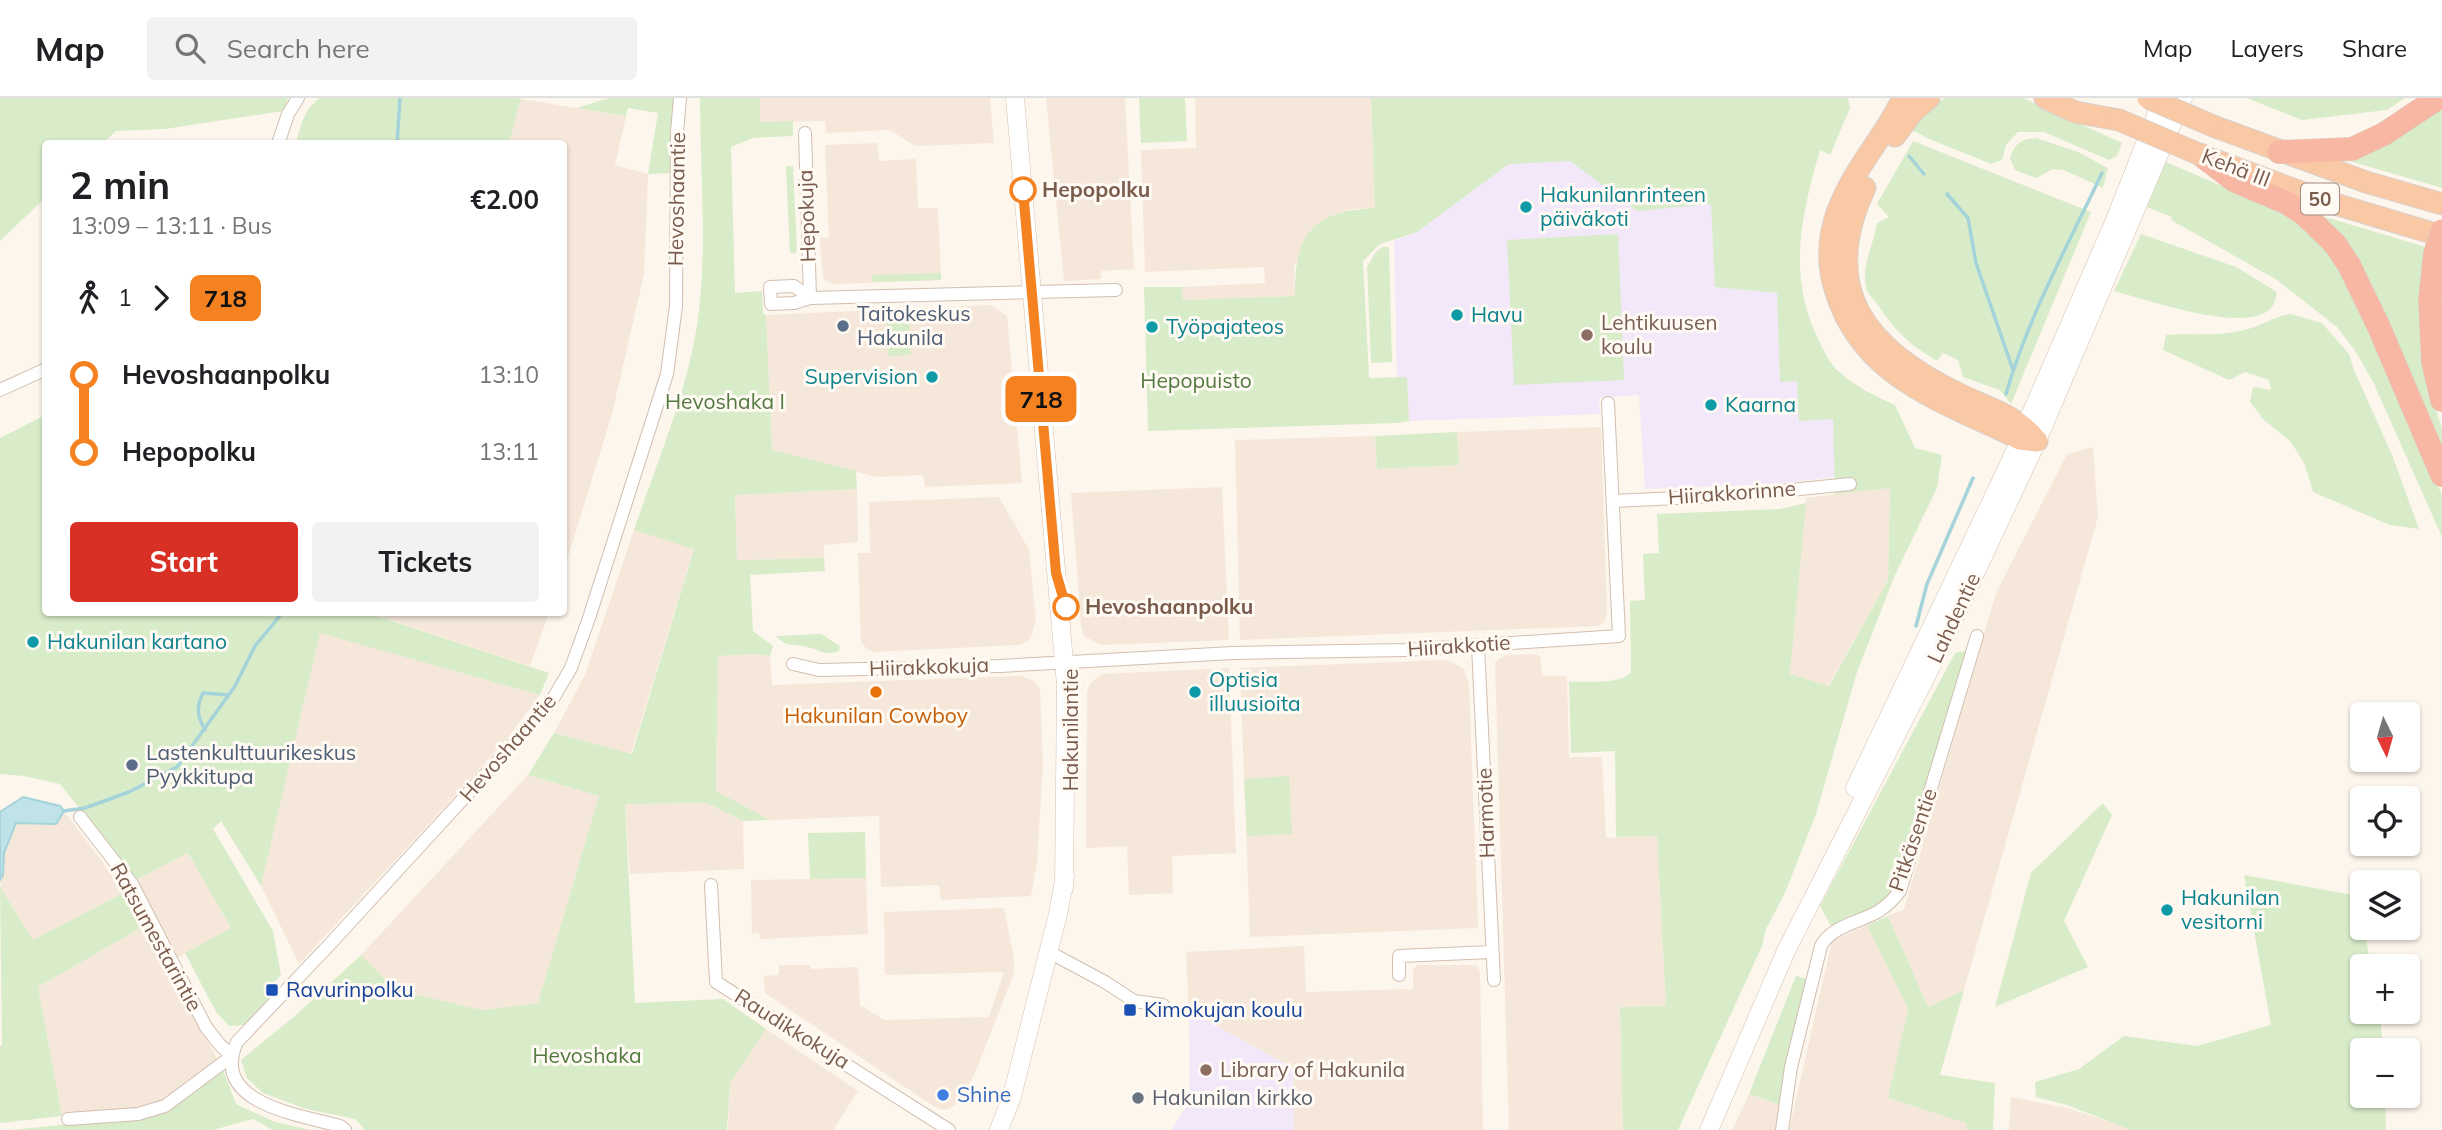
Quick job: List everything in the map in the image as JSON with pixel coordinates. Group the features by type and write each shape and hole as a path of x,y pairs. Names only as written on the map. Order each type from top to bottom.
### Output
{"highway":[{"path":"1903,98 1856,172 1838,211 1829,256 1840,305 1850,328 1872,356 1908,384 2027,436"},
{"path":"1929,98 1912,113 1893,139 1870,177 1853,214 1844,257 1847,282 1863,320 1885,345 1916,371 1959,394 2010,416 2027,436"},
{"path":"2045,98 2075,112 2119,120"},
{"name":"Kehä III","path":"2075,98 2201,155 2325,201 2442,236"},
{"name":"Kehä III","path":"2148,98 2279,152 2366,183 2442,204"},
{"path":"2279,152 2352,149 2384,134 2438,98"},
{"path":"2201,155 2235,181 2287,203 2304,214 2335,244 2349,265 2378,325 2442,475"},
{"path":"2442,231 2435,254 2430,300 2433,362 2442,400"}],"main road":[{"name":"Hakunilantie","path":"988,1130 1048,951 1064,888 1068,662 1056,573 1015,98"},
{"name":"Lahdentie","path":"1709,1130 1786,951 1939,651 2163,98"},
{"name":"Lahdentie","path":"1696,1130 1785,935 2027,436 2183,98"},
{"name":"Hakunilantie","path":"999,1130 1012,1096 1048,951"}],"street":[{"path":"279,140 288,114 298,98"},
{"name":"Hevoshaantie","path":"68,1119 138,1114 165,1106 232,1056 237,1042 331,943 560,689 571,668 589,618 667,374 676,306 680,98"},
{"name":"Hepokuja","path":"805,133 810,298 1116,290"},
{"path":"0,390 42,371"},
{"name":"Hiirakkotie","path":"1068,662 1140,657 1478,646 1619,636 1608,403"},
{"name":"Hiirakkorinne","path":"1614,501 1740,495 1850,484"},
{"name":"Pitkäsentie","path":"1782,1130 1791,1067 1821,946 1825,937 1878,912 1900,891 1977,636"},
{"name":"Harmotie","path":"1478,646 1494,980"},
{"name":"Hiirakkokuja","path":"793,664 811,669 831,670 1068,662"},
{"name":"Ratsumestarintie","path":"80,817 128,879 206,1027 232,1056"},
{"name":"Raudikkokuja","path":"711,885 716,982 949,1130"},
{"path":"1048,951 1134,1001 1163,1005"},
{"path":"1399,975 1399,956 1492,952"},
{"path":"232,1056 234,1077 244,1091 256,1099 294,1115 331,1123 345,1130"}],"shaded area":[{"path":"760,98 990,98 994,143 915,146 890,130 826,133 825,121 760,122"},
{"path":"1046,98 1125,98 1134,269 1101,271 1101,279 1064,281"},
{"path":"1195,98 1371,98 1375,208 1351,209 1294,265 1295,296 1183,300 1182,287 1265,283 1264,267 1145,272 1141,150 1196,148"},
{"path":"521,99 626,116 615,165 648,174 644,274 612,414 567,560 567,140 510,140"},
{"path":"877,143 879,161 916,159 918,208 938,208 941,280 836,284 823,278 820,238 829,237 825,145"},
{"name":"Lehtikuusen koulu","path":"1570,160 1637,211 1711,203 1715,287 1777,293 1780,381 1797,380 1833,419 1835,477 1775,484 1645,489 1639,395 1599,398 1600,414 1409,421 1407,378 1397,377 1394,241 1417,232 1509,164"},
{"path":"991,305 1007,316 1022,483 925,487 923,475 877,477 772,450 766,315"},
{"path":"1601,427 1607,613 1605,621 1599,626 1240,640 1235,440 1375,436 1377,469 1459,465 1457,432"},
{"path":"2093,447 2098,517 1964,990 1928,1007 1888,916 1904,909 1996,593 2067,454"},
{"path":"1222,487 1229,640 1101,645 1084,636 1071,493"},
{"path":"1890,487 1888,580 1828,686 1790,674 1806,498"},
{"path":"857,489 858,542 824,545 824,558 737,560 735,495"},
{"path":"999,497 1029,550 1036,621 1030,639 1020,645 873,652 866,648 861,642 858,553 870,553 869,502"},
{"path":"634,530 694,548 631,754 554,733 585,675"},
{"path":"379,616 548,616 530,666"},
{"path":"320,632 540,695 509,736 299,964 261,886"},
{"path":"1537,654 1544,676 1567,676 1569,757 1602,757 1606,838 1657,835 1666,1006 1620,1007 1623,1130 1509,1130 1495,662 1505,655"},
{"path":"718,656 770,656 772,685 1021,676 1034,681 1040,688 1043,766 1037,861 1031,896 941,900 939,885 881,887 879,816 770,820 716,791"},
{"path":"1448,660 1464,669 1469,684 1478,928 1250,937 1240,668"},
{"path":"1229,668 1236,853 1172,856 1173,893 1129,895 1127,846 1086,848 1087,693 1090,683 1103,674"},
{"path":"528,775 599,796 538,1003 482,1010 395,990 361,955"},
{"path":"707,803 743,821 744,869 630,874 625,804"},
{"path":"64,811 125,892 33,940 0,887 4,853 16,823 56,824"},
{"path":"188,853 231,928 177,958 137,879"},
{"path":"866,878 868,934 760,939 759,933 752,934 751,880"},
{"path":"1004,908 1014,959 1014,973 975,1073 953,1107 944,1110 933,1106 765,993 764,976 779,975 779,965 811,965 811,969 858,967 860,1005 884,1020 989,1017 1004,972 885,975 884,912"},
{"path":"1867,925 1908,1009 1888,1098 1967,1123 1967,1130 1789,1130 1832,941"},
{"path":"144,926 218,1060 163,1103 135,1110 62,1116 38,987"},
{"path":"1304,946 1306,992 1413,989 1413,970 1417,965 1476,965 1480,971 1483,1130 1294,1130 1293,1068 1189,1011 1186,952"},
{"path":"1189,1011 1293,1068 1294,1130 1171,1130 1190,1100"},
{"path":"766,1029 858,1091 833,1130 728,1130 730,1083"},
{"path":"1749,1094 1781,1105 1776,1130 1732,1130"},
{"path":"2011,1097 2067,1108 2136,1130 2009,1130"}],"green space":[{"path":"0,98 288,98 283,111 165,129 116,131 106,140 42,140 42,201 0,241"},
{"path":"320,98 521,99 510,140 297,140 307,112"},
{"path":"609,98 675,98 670,173 648,174 658,113 628,108 626,116 577,108"},
{"name":"Hevoshaka","path":"700,98 760,98 760,122 793,121 793,136 753,138 731,147 735,293 762,291 763,313 766,315 772,450 856,471 857,489 735,495 737,560 824,558 825,571 750,575 753,631 773,646 770,656 718,656 716,791 770,820 743,821 707,803 625,804 635,1003 723,999 766,1029 730,1083 727,1130 365,1130 355,1119 306,1109 263,1093 247,1078 241,1060 296,1015 361,955 396,990 482,1010 538,1003 599,796 528,775 554,733 632,754 694,549 634,530 681,395 695,339 703,231"},
{"path":"1139,98 1185,98 1187,141 1141,143"},
{"name":"Hepopuisto","path":"1371,98 1848,98 1850,108 1830,155 1820,150 1808,194 1800,259 1805,303 1819,342 1835,368 1856,385 1895,405 1915,448 1942,455 1937,488 1895,575 1857,672 1816,814 1785,893 1766,929 1762,946 1678,1130 1623,1130 1620,1007 1666,1006 1657,836 1616,837 1615,751 1571,753 1569,682 1611,681 1631,672 1630,601 1645,600 1643,554 1659,553 1657,514 1780,509 1806,503 1790,674 1829,686 1888,580 1890,488 1835,494 1833,419 1799,421 1797,381 1780,382 1777,293 1715,287 1711,204 1637,211 1570,161 1509,164 1417,232 1380,244 1363,261 1369,378 1407,377 1409,421 1148,431 1144,287 1182,287 1183,300 1295,296 1298,257 1311,230 1336,214 1375,208"},
{"path":"1945,98 2023,98 2122,143 2117,156 2109,160 2044,132 2018,132 2006,145 2002,160 1991,164 1911,129 1927,109"},
{"path":"2247,98 2405,98 2387,110 2302,120"},
{"path":"2442,105 2442,188 2343,159"},
{"path":"2036,138 2078,152 2108,168 2103,188 2064,170 2053,169 2036,178 2015,170 2010,158 2016,145 2026,139"},
{"path":"1913,141 2091,212 2011,404 2000,390 1963,377 1958,360 1943,353 1937,361 1911,343 1891,323 1867,289 1866,263 1877,223 1889,217 1877,204"},
{"path":"2166,162 2280,211 2314,234 2344,275 2442,495 2442,537 2374,384 2356,352 2337,327 2277,280 2171,220 2172,217 2147,207"},
{"path":"786,166 793,166 795,253 790,253"},
{"path":"2322,216 2442,252 2442,365 2431,394 2442,429 2442,453"},
{"path":"1618,234 1624,380 1514,385 1507,240"},
{"path":"2141,234 2236,267 2277,292 2273,305 2268,311 2254,317 2236,318 2170,307 2114,291"},
{"path":"1382,247 1389,247 1392,362 1371,363 1367,267"},
{"path":"941,273 941,280 873,282 872,275"},
{"path":"2291,314 2322,323 2349,354 2392,455 2419,529 2390,525 2313,492 2305,465 2291,442 2264,420 2250,402 2253,387 2271,390 2269,380 2245,372 2229,380 2163,350 2166,335 2234,332"},
{"path":"890,318 890,322 909,319 911,355 888,356 886,319"},
{"path":"42,417 42,616 377,616 549,673 540,695 320,633 261,886 221,821 213,829 273,931 281,975 265,991 271,996 244,1025 229,1026 216,1012 185,953 231,928 188,853 137,879 60,784 0,774 0,438"},
{"path":"1457,432 1459,465 1377,469 1375,436"},
{"path":"821,634 840,646 839,651 826,653 790,645 776,636"},
{"path":"1968,650 1895,887 1881,904 1832,928 1820,906 1955,653"},
{"path":"1289,776 1292,834 1247,836 1244,779"},
{"path":"2103,803 2112,815 2064,921 2088,967 1995,1007 2031,873"},
{"path":"865,832 866,878 810,879 808,833"},
{"path":"2244,875 2350,895 2350,940 2366,940 2369,954 2350,954 2350,1024 2381,1024 2382,1038 2350,1038 2350,1108 2385,1108 2386,1130 2131,1130 2067,1105 2036,1097 2035,1082 2079,1069 2124,1036 2197,1046 2271,1025"},
{"path":"0,887 33,940 125,892 144,926 38,987 62,1116 0,1123"},
{"path":"1888,916 1928,1007 1964,990 1940,1075 1995,1083 1993,1130 1967,1130 1966,1123 1888,1098 1908,1009 1867,925"},
{"path":"1796,976 1808,979 1781,1105 1749,1094"},
{"path":"223,1070 236,1104 275,1122 310,1130 273,1130 253,1119 213,1130 11,1130 138,1117 167,1110"}],"water":[{"path":"23,797 60,806 64,811 56,824 16,823 4,853 3,875 0,880 0,812"}],"waterway":[{"path":"397,140 400,98"},
{"path":"1909,156 1924,174"},
{"path":"2006,394 2037,309 2102,173"},
{"path":"1947,194 1968,218 1976,263 2013,370"},
{"path":"1916,626 1927,584 1973,478"},
{"path":"64,811 85,808 129,792 177,767 235,686 255,646 280,616"},
{"path":"205,730 198,712 203,693 229,695"}],"bus line":[{"name":"718","path":"1023,190 1056,573 1066,607"}],"place":[{"name":"Hepopolku","path":"1023,190"},
{"name":"Hakunilanrinteen päiväkoti","path":"1526,207"},
{"name":"Havu","path":"1457,315"},
{"name":"Taitokeskus Hakunila","path":"843,326"},
{"name":"Työpajateos","path":"1152,327"},
{"name":"Lehtikuusen koulu","path":"1587,335"},
{"name":"Supervision","path":"932,377"},
{"name":"Kaarna","path":"1711,405"},
{"name":"Hevoshaanpolku","path":"1066,607"},
{"name":"Hakunilan kartano","path":"33,642"},
{"name":"Hakunilan Cowboy","path":"876,692"},
{"name":"Optisia illuusioita","path":"1195,692"},
{"name":"Lastenkulttuurikeskus Pyykkitupa","path":"132,765"},
{"name":"Hakunilan vesitorni","path":"2167,910"},
{"name":"Ravurinpolku","path":"272,990"},
{"name":"Kimokujan koulu","path":"1130,1010"},
{"name":"Library of Hakunila","path":"1206,1070"},
{"name":"Shine","path":"943,1095"},
{"name":"Hakunilan kirkko","path":"1138,1098"}],"park label":[{"name":"Hevoshaka I","path":"725,402"}]}
